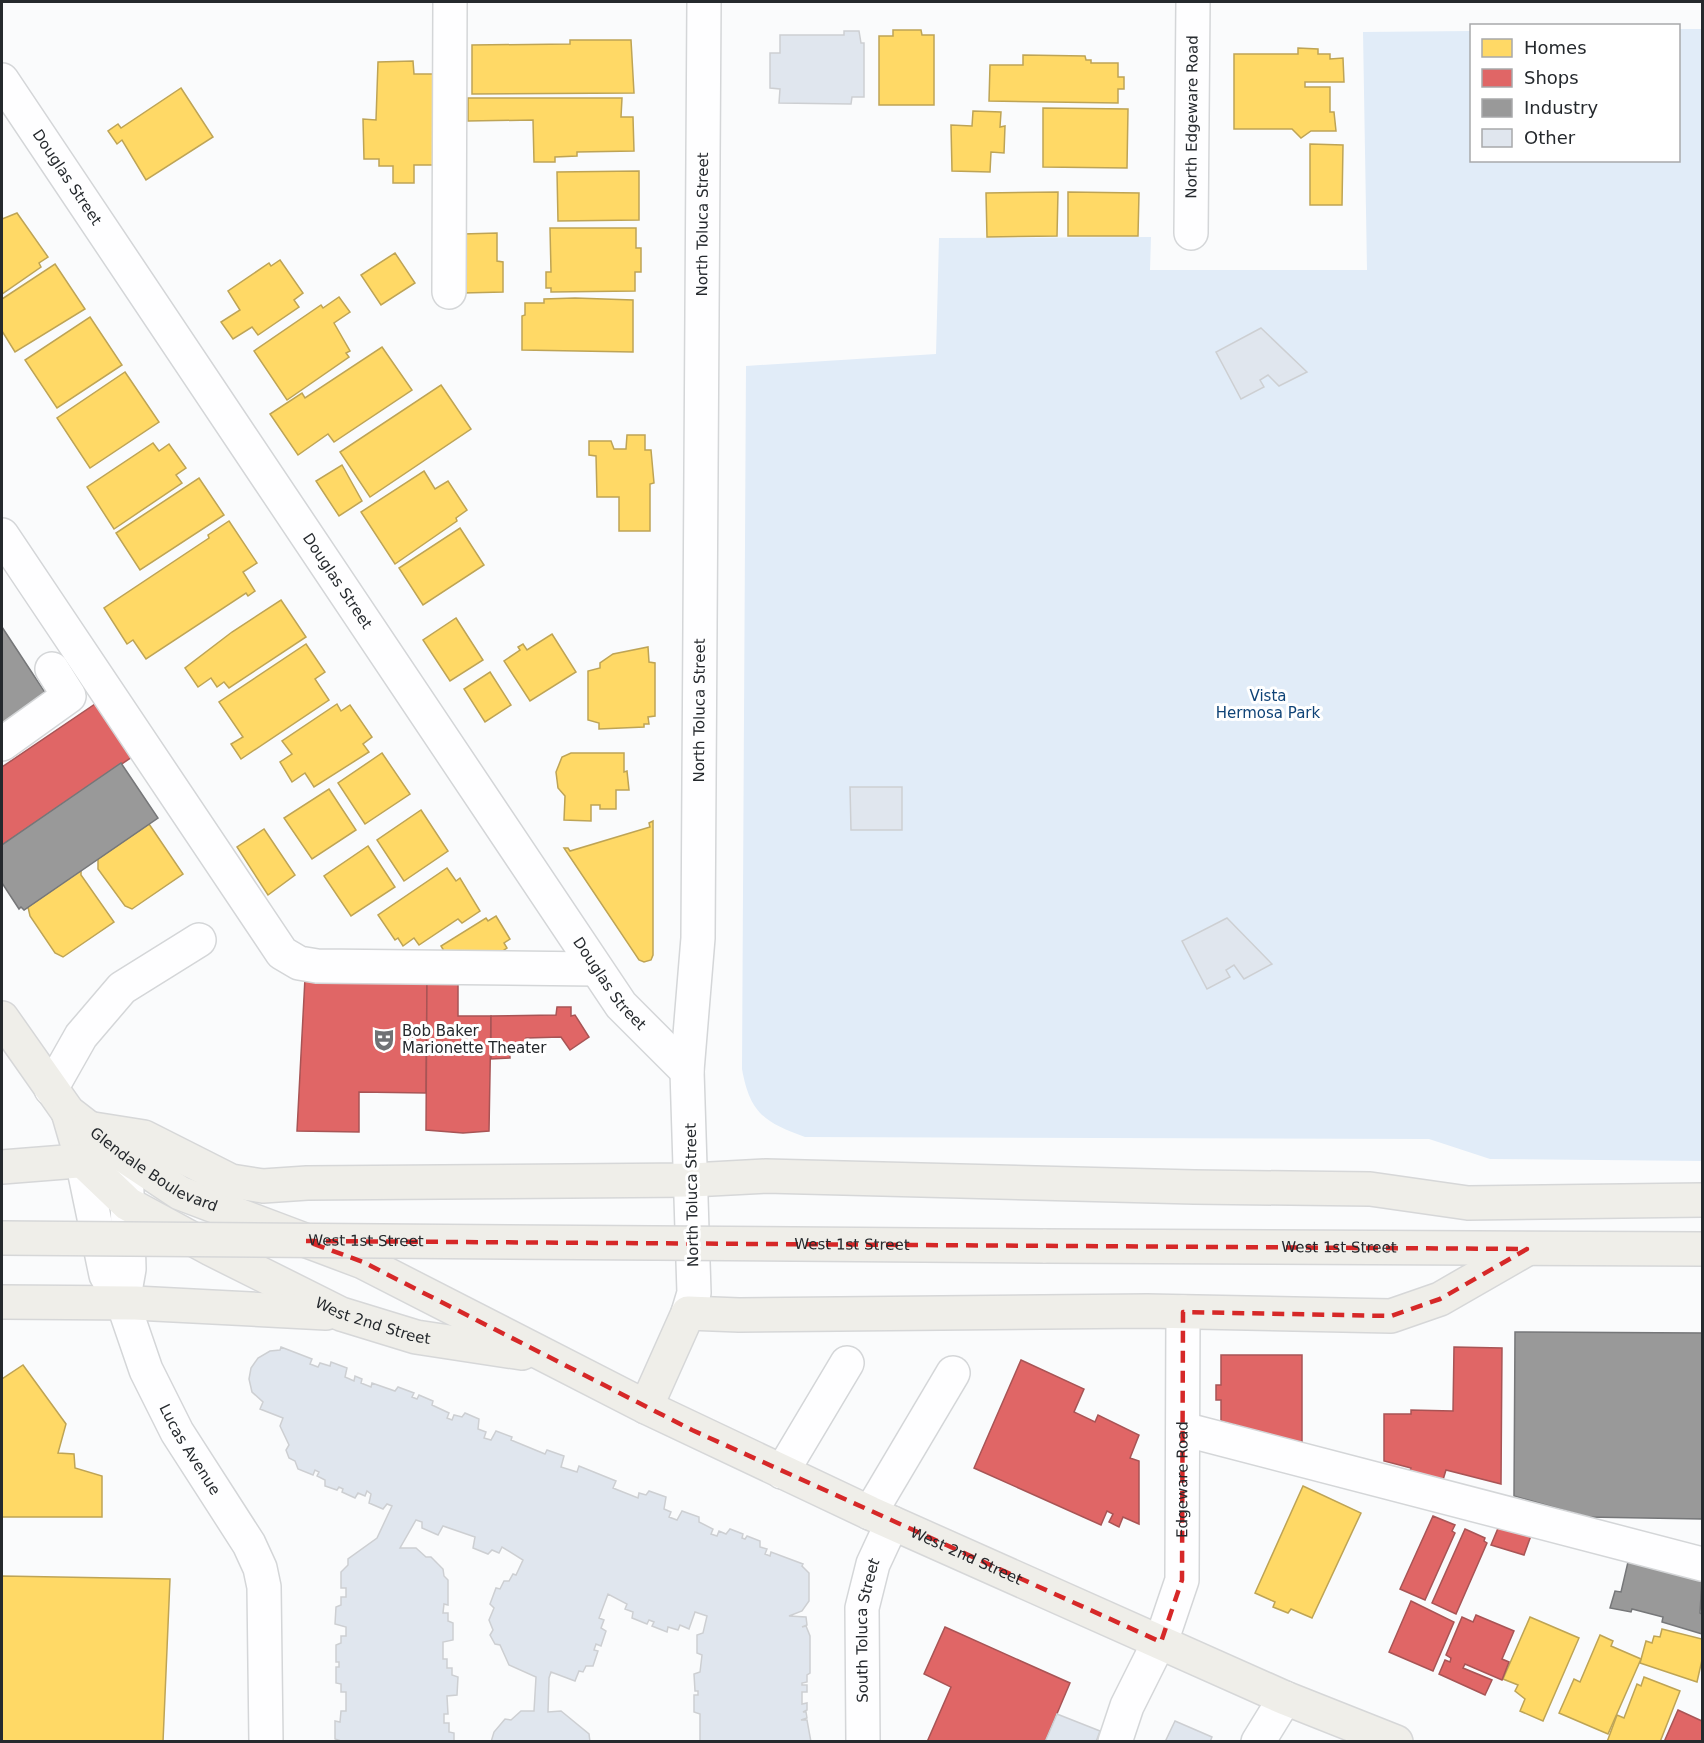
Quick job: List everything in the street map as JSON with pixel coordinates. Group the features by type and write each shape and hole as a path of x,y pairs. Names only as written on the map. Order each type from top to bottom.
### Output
{"main road":[{"name":"Glendale Boulevard","path":"2,1018 69,1110 126,1157 180,1192 246,1219"},
{"name":"Glendale Boulevard","path":"69,1110 82,1160 128,1204 211,1249"},
{"path":"69,1110 144,1137 231,1181 263,1186 307,1183 692,1180 766,1176 1370,1189 1468,1203 1702,1200"},
{"path":"2,1167 126,1157"},
{"name":"West 2nd Street","path":"246,1219 363,1262 646,1407 881,1518 1285,1698 1396,1742"},
{"name":"West 1st Street","path":"2,1239 1702,1249"},
{"name":"West 2nd Street","path":"211,1249 341,1314 416,1337 545,1356"},
{"path":"688,1313 740,1316 1183,1312 1391,1316 1440,1299 1527,1249"},
{"path":"2,1302 123,1303 341,1314"},
{"name":"North Toluca Street","path":"646,1407 688,1313"}],"street":[{"path":"449,292 450,2"},
{"name":"North Toluca Street","path":"688,1313 694,1293 687,1071 698,938 704,2"},
{"name":"North Edgeware Road","path":"1191,233 1193,2"},
{"name":"Douglas Street","path":"2,80 596,969 621,1005 687,1071"},
{"path":"2,535 282,952 299,963 318,966 596,969"},
{"path":"2,744 69,696 52,669"},
{"path":"69,1110 81,1036 122,988 199,940"},
{"path":"123,1303 129,1269 126,1157"},
{"name":"Lucas Avenue","path":"82,1160 106,1275 123,1303 146,1370 177,1432 249,1544 260,1568 264,1587 266,1742"},
{"name":"Edgeware Road","path":"1115,1742 1126,1706 1160,1642 1182,1580 1183,1312"},
{"path":"782,1472 846,1363"},
{"name":"South Toluca Street","path":"863,1742 862,1608 881,1518 953,1373"},
{"path":"1183,1429 1702,1564"},
{"path":"1257,1742 1285,1698"}],"highlighted area":[{"path":"306,1241 1527,1249 1440,1299 1391,1316 1183,1312 1182,1580 1161,1642 692,1430 363,1262"}],"green space":[{"name":"Vista Hermosa Park","path":"1680,29 1702,29 1702,1161 1490,1159 1429,1139 805,1137 779,1126 761,1114 755,1106 749,1096 742,1069 746,366 936,354 939,238 1151,237 1150,270 1367,270 1363,32 1470,31 1470,162 1680,162"}],"building: Homes":[{"path":"893,30 921,30 922,35 934,35 934,105 879,105 879,36 893,36"},
{"path":"570,40 631,40 634,93 472,94 472,45 570,44"},
{"path":"1298,48 1318,49 1318,54 1330,54 1330,59 1343,58 1344,82 1305,82 1305,87 1330,87 1330,112 1334,112 1336,131 1311,131 1301,138 1292,129 1234,129 1234,54 1298,54"},
{"path":"1023,55 1085,56 1086,60 1091,60 1091,63 1118,63 1118,77 1124,77 1124,89 1118,89 1118,103 989,101 990,65 1023,65"},
{"path":"413,61 414,74 436,74 437,165 414,165 414,183 393,183 393,166 379,166 379,159 364,159 363,119 376,120 378,62"},
{"path":"181,88 213,137 146,180 122,140 117,144 108,131 118,124 121,128"},
{"path":"468,98 622,98 621,117 633,117 634,151 577,152 577,156 555,157 555,162 534,162 533,120 468,121"},
{"path":"1043,108 1128,109 1127,168 1043,167"},
{"path":"973,111 1001,112 1000,127 1005,126 1004,153 991,152 990,172 952,171 951,125 972,126"},
{"path":"1310,144 1343,145 1342,205 1310,205"},
{"path":"639,171 639,220 558,221 557,172"},
{"path":"1058,192 1057,236 987,237 986,193"},
{"path":"1068,192 1139,193 1138,236 1068,236"},
{"path":"17,213 48,257 39,263 41,267 2,294 2,219"},
{"path":"550,228 636,228 636,248 641,248 641,272 635,272 635,291 551,292 551,288 546,288 546,272 551,272"},
{"path":"497,233 497,261 503,262 503,292 463,293 463,234"},
{"path":"395,253 415,283 381,305 361,275"},
{"path":"280,260 303,293 294,300 299,307 258,335 252,327 233,339 221,322 240,310 228,291 269,263 271,266"},
{"path":"55,264 85,309 15,352 2,331 2,299"},
{"path":"339,297 350,312 334,323 350,351 346,353 349,357 287,400 254,351 321,305 323,308"},
{"path":"544,299 633,300 633,352 522,350 522,316 525,315 525,303 544,303"},
{"path":"90,317 122,365 57,408 25,360"},
{"path":"382,347 412,390 334,442 328,434 298,455 270,414 302,393 305,398"},
{"path":"125,372 159,422 90,468 57,418"},
{"path":"441,385 471,429 370,497 340,452"},
{"path":"627,435 645,435 645,450 651,450 654,483 650,484 650,531 619,531 619,497 597,497 596,456 589,455 589,441 611,441 614,449 626,449"},
{"path":"153,443 159,451 169,444 186,468 176,475 182,483 114,529 87,487"},
{"path":"342,465 362,501 339,516 316,481"},
{"path":"424,471 435,489 448,481 467,510 456,518 457,521 395,564 361,512"},
{"path":"199,478 224,515 140,570 116,533"},
{"path":"229,521 257,563 243,572 255,591 248,596 246,593 146,659 133,640 127,644 104,608 209,538 208,535"},
{"path":"460,528 484,565 423,605 399,568"},
{"path":"281,600 306,637 229,688 224,682 217,687 211,678 198,687 185,668 232,632"},
{"path":"456,618 483,660 450,681 423,640"},
{"path":"552,634 576,672 530,701 504,661 520,650 518,647 523,644 527,650"},
{"path":"306,644 325,672 315,679 329,700 241,759 231,744 243,737 219,702"},
{"path":"648,647 649,662 655,663 655,716 648,717 649,724 644,724 644,727 599,729 599,723 588,720 588,671 600,668 600,663 613,654"},
{"path":"490,672 511,705 485,722 464,689"},
{"path":"337,704 341,711 350,705 372,737 363,744 369,752 314,787 305,773 292,782 280,762 292,754 282,741"},
{"path":"382,753 410,794 365,824 338,783"},
{"path":"571,753 624,753 624,772 627,771 629,790 616,790 616,809 600,809 600,805 591,805 591,821 564,820 565,796 558,788 556,772 562,757"},
{"path":"329,789 356,830 312,859 284,818"},
{"path":"421,810 448,851 404,881 377,840"},
{"path":"653,821 653,955 651,960 644,962 639,960 564,848 570,851 650,827 649,823"},
{"path":"149,824 183,874 132,909 125,906 98,869 98,859"},
{"path":"264,829 295,875 268,895 237,847"},
{"path":"368,846 395,887 351,916 324,876"},
{"path":"447,868 456,881 460,878 480,911 462,923 458,919 419,945 414,938 403,946 398,938 395,940 378,915"},
{"path":"81,870 81,875 114,922 63,957 55,953 30,916 28,907"},
{"path":"496,916 510,939 504,943 507,948 501,952 444,951 441,946 486,918 488,921"},
{"path":"23,1365 66,1424 58,1453 74,1454 75,1468 102,1476 102,1517 2,1517 2,1379"},
{"path":"1303,1486 1361,1513 1312,1618 1291,1609 1288,1613 1273,1607 1275,1602 1255,1593"},
{"path":"2,1576 170,1579 163,1742 2,1742"},
{"path":"1530,1617 1579,1638 1543,1721 1520,1711 1525,1699 1515,1691 1518,1685 1503,1679"},
{"path":"1662,1629 1702,1639 1702,1660 1697,1682 1640,1663 1646,1641 1652,1643 1654,1636 1660,1637"},
{"path":"1600,1635 1613,1641 1611,1646 1641,1659 1608,1734 1559,1713 1574,1679 1580,1682"},
{"path":"1644,1677 1680,1691 1660,1742 1607,1742 1617,1715 1624,1718 1637,1684 1641,1686"}],"building: Shops":[{"path":"98,702 135,755 2,845 2,767"},
{"path":"305,978 427,979 426,1093 359,1092 359,1132 297,1131"},
{"path":"427,979 458,980 458,1016 491,1016 489,1131 463,1133 426,1130"},
{"path":"557,1007 571,1007 571,1016 575,1015 589,1037 570,1050 561,1037 526,1038 526,1043 509,1044 510,1058 491,1059 491,1016 556,1015"},
{"path":"1454,1347 1502,1348 1501,1484 1446,1470 1442,1483 1409,1474 1411,1468 1384,1461 1384,1414 1411,1414 1411,1410 1453,1411"},
{"path":"1221,1355 1302,1355 1302,1444 1221,1421 1221,1400 1216,1400 1216,1385 1221,1385"},
{"path":"1021,1360 1084,1389 1074,1412 1095,1422 1098,1415 1139,1435 1130,1458 1139,1461 1139,1524 1123,1517 1119,1527 1109,1522 1113,1514 1107,1511 1101,1525 974,1468"},
{"path":"1433,1516 1455,1525 1452,1531 1455,1533 1425,1600 1400,1589"},
{"path":"1501,1521 1533,1530 1524,1555 1491,1545"},
{"path":"1465,1529 1485,1538 1484,1541 1487,1543 1456,1614 1432,1603"},
{"path":"1411,1601 1454,1622 1433,1671 1389,1652"},
{"path":"1476,1615 1514,1631 1502,1659 1509,1662 1502,1680 1465,1664 1463,1668 1492,1680 1485,1695 1439,1674 1445,1660 1450,1662 1451,1658 1446,1655 1462,1617 1473,1622"},
{"path":"945,1627 1070,1683 1045,1742 927,1742 951,1687 924,1674"},
{"path":"1678,1710 1702,1721 1702,1742 1664,1742"}],"building: Industry":[{"path":"2,627 48,697 2,728"},
{"path":"121,763 158,818 24,910 21,907 19,909 2,883 2,845"},
{"path":"1515,1332 1702,1333 1702,1519 1587,1517 1514,1496"},
{"path":"1628,1562 1702,1580 1700,1613 1702,1614 1702,1634 1662,1622 1663,1617 1632,1609 1631,1612 1610,1608 1615,1591 1621,1592"}],"building: Other":[{"path":"844,31 859,31 861,43 864,43 864,97 852,97 851,104 779,103 780,89 770,88 770,53 780,53 780,35 844,35"},
{"path":"1261,328 1307,372 1279,386 1268,375 1260,380 1264,387 1241,399 1216,352"},
{"path":"850,787 902,787 902,830 851,830"},
{"path":"1227,918 1272,964 1244,979 1234,965 1226,970 1230,977 1207,989 1182,941"},
{"path":"281,1347 312,1359 310,1364 318,1367 320,1363 330,1366 331,1362 347,1368 345,1377 354,1381 355,1376 362,1379 361,1383 371,1387 372,1383 395,1391 398,1387 414,1393 412,1397 417,1399 419,1395 433,1401 432,1405 449,1413 447,1418 452,1420 454,1415 462,1417 465,1413 479,1419 478,1429 486,1432 484,1438 491,1440 496,1431 545,1454 547,1450 564,1456 561,1467 577,1472 579,1466 616,1481 613,1488 638,1498 639,1493 646,1495 649,1491 666,1497 664,1509 671,1512 669,1517 677,1520 682,1511 699,1517 699,1522 713,1529 711,1534 717,1536 719,1531 726,1534 730,1529 743,1534 742,1538 745,1539 747,1536 760,1541 760,1547 767,1549 765,1554 770,1556 771,1552 803,1564 802,1566 809,1573 809,1601 802,1611 789,1616 806,1617 807,1625 802,1627 806,1626 810,1636 810,1673 807,1675 807,1682 802,1683 802,1685 807,1685 807,1692 802,1692 802,1704 807,1703 807,1710 803,1712 806,1712 807,1718 801,1720 807,1720 811,1742 700,1742 700,1714 694,1712 694,1695 698,1695 698,1691 695,1691 694,1674 700,1672 702,1655 697,1653 697,1635 703,1633 707,1616 695,1612 689,1629 680,1625 678,1630 668,1627 667,1632 652,1626 654,1622 649,1620 647,1624 632,1618 633,1612 625,1609 627,1604 608,1594 599,1618 604,1620 601,1628 606,1631 601,1646 596,1644 594,1650 598,1651 593,1666 586,1666 583,1672 579,1671 575,1681 551,1672 549,1678 548,1712 561,1711 589,1734 590,1742 491,1742 494,1732 505,1719 511,1720 521,1711 534,1711 536,1677 509,1665 500,1645 495,1644 490,1635 493,1630 489,1620 494,1608 490,1604 496,1588 500,1589 504,1581 509,1581 513,1574 516,1575 523,1560 502,1547 499,1553 492,1550 488,1554 473,1548 475,1537 443,1526 438,1535 422,1528 422,1522 416,1520 400,1548 416,1548 426,1557 431,1557 443,1569 444,1576 448,1580 448,1605 444,1604 443,1613 448,1613 448,1621 453,1623 453,1640 443,1642 443,1659 447,1659 447,1668 452,1668 452,1675 458,1677 457,1695 447,1696 448,1714 444,1714 444,1723 449,1723 449,1732 454,1733 454,1742 344,1742 335,1739 335,1721 340,1722 341,1711 346,1711 346,1692 341,1692 341,1684 336,1683 336,1667 339,1667 339,1662 336,1662 336,1645 341,1643 341,1636 346,1636 346,1627 335,1624 336,1607 341,1605 341,1597 346,1597 346,1588 341,1588 341,1572 348,1565 348,1559 377,1538 392,1506 387,1504 383,1509 369,1503 371,1494 367,1491 365,1496 358,1493 355,1498 342,1492 343,1489 339,1487 337,1490 325,1486 325,1480 317,1476 319,1472 315,1470 313,1475 298,1469 295,1461 289,1458 286,1450 289,1445 280,1426 283,1418 260,1409 263,1402 252,1392 249,1379 251,1368 258,1358 270,1351 280,1350"},
{"path":"1057,1714 1100,1731 1096,1742 1045,1742"},
{"path":"1175,1721 1212,1737 1210,1742 1165,1742"}],"place":[{"name":"Bob Baker Marionette Theater","path":"384,1040"}]}
